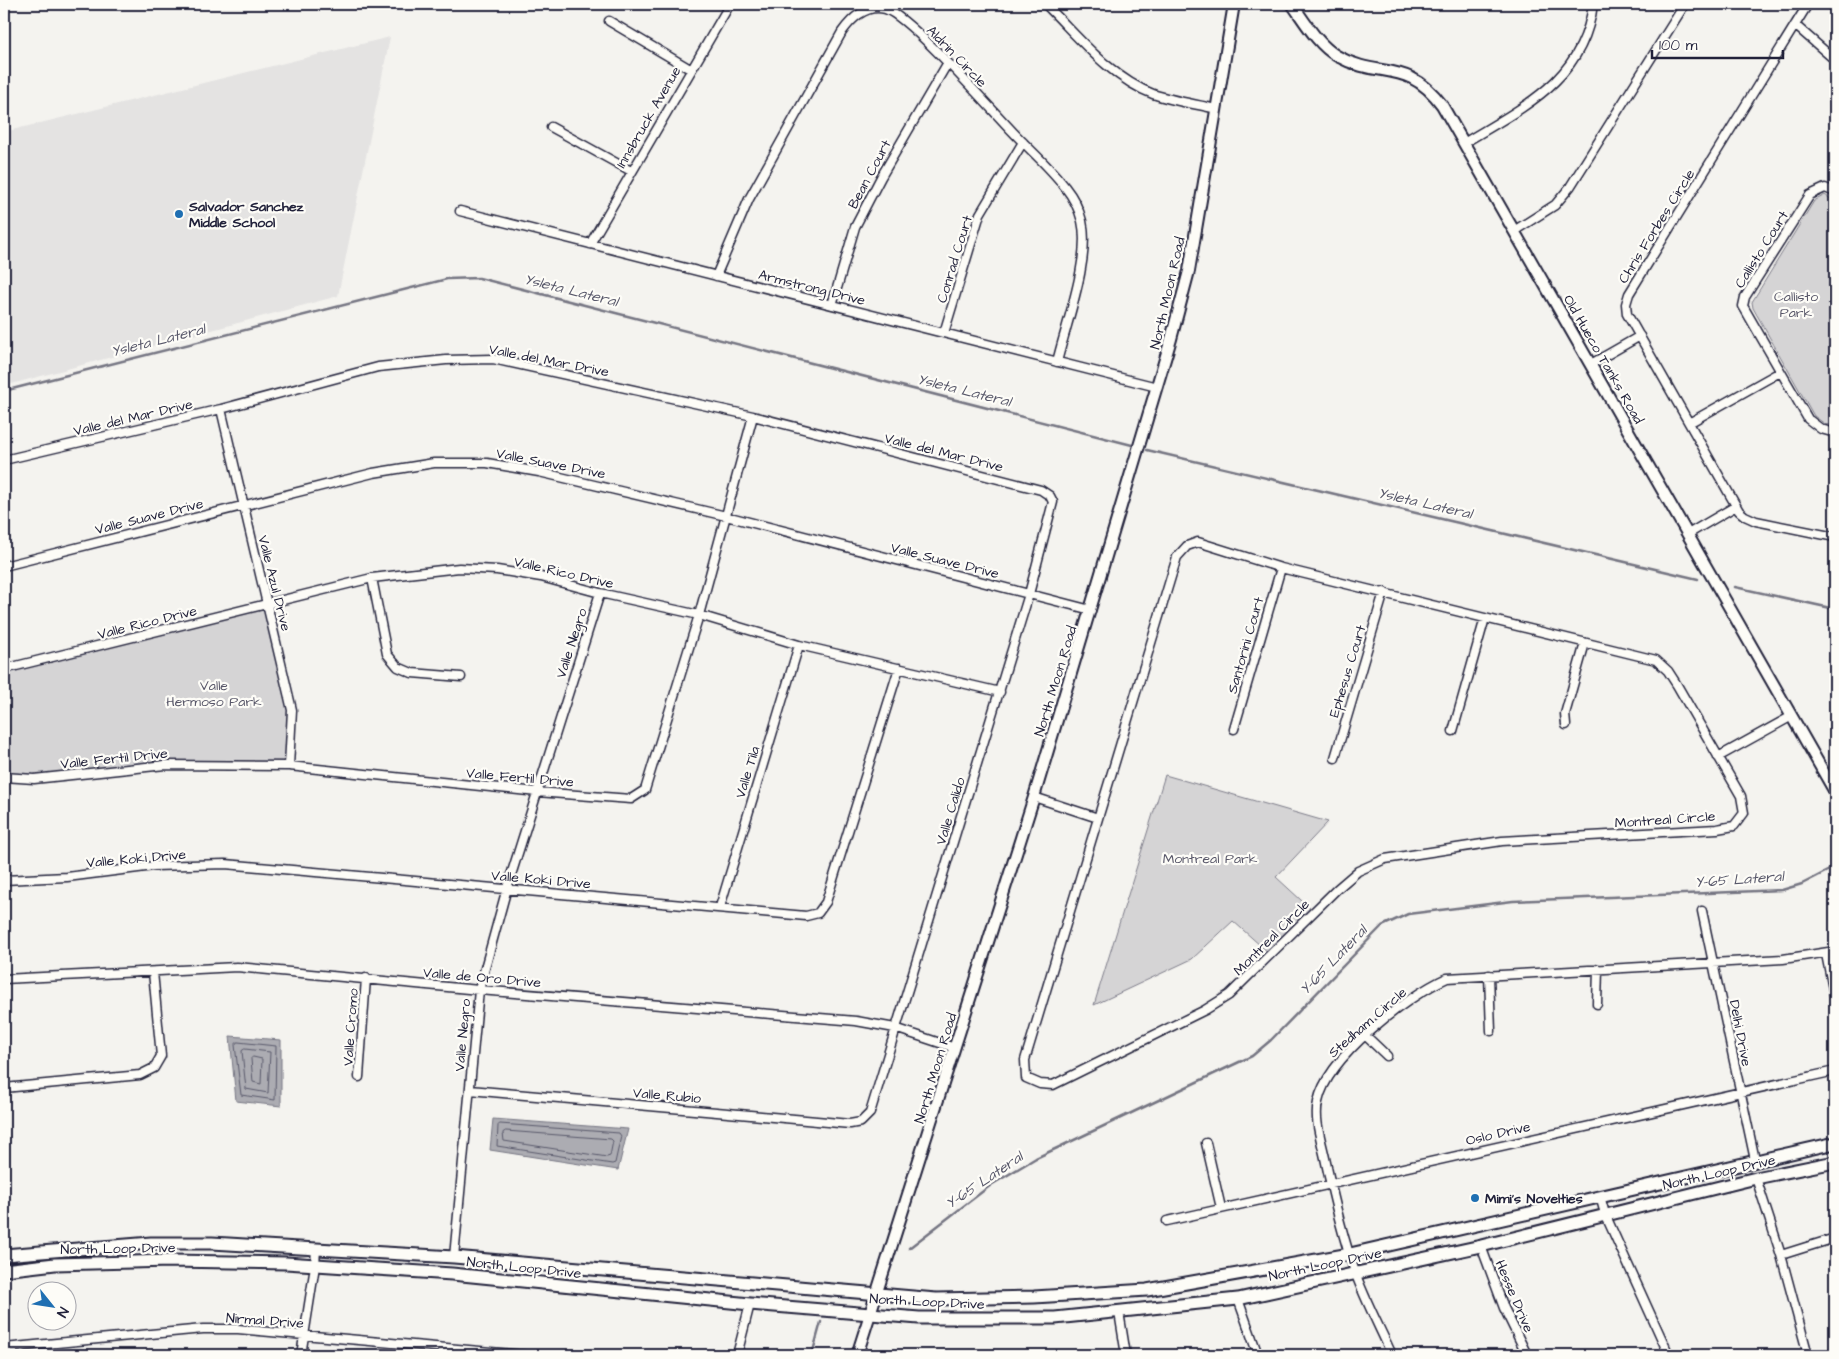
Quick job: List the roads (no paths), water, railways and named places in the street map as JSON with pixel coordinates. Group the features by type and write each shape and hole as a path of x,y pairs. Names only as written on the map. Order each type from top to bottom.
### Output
{"main road":[{"name":"North Loop Drive","path":"4,1255 151,1243 212,1243 454,1257 877,1294 945,1298 1034,1297 1148,1290 1350,1254 1835,1143"},
{"name":"North Loop Drive","path":"4,1270 55,1264 216,1260 452,1274 750,1304 872,1313 976,1319 1055,1318 1238,1299 1481,1246 1756,1178 1835,1162"}],"street":[{"name":"Innsbruck Avenue","path":"590,244 690,69 730,4"},
{"path":"1045,4 1108,65 1139,87 1173,99 1216,109"},
{"name":"North Moon Road","path":"857,1355 872,1313 1034,797 1157,387 1189,271 1234,4"},
{"name":"Old Hueco Tanks Road","path":"1292,4 1317,38 1336,55 1361,66 1409,75 1427,87 1442,105 1835,792"},
{"path":"1464,143 1539,97 1567,69 1585,40 1593,4"},
{"path":"1514,231 1555,205 1570,187 1685,4"},
{"name":"Chris Forbes Circle","path":"1808,4 1629,294 1626,304 1627,314 1736,506 1745,516 1756,521 1835,537"},
{"name":"Aldrin Circle","path":"716,276 749,199 806,94 851,20 872,8 892,12 906,22 1023,142 1066,189 1078,210 1082,223 1083,258 1057,362"},
{"path":"609,21 690,69"},
{"path":"1795,25 1835,60"},
{"name":"Bean Court","path":"832,305 855,227 881,177 947,64"},
{"path":"551,127 631,171"},
{"name":"Conrad Court","path":"944,333 980,214 1023,142"},
{"name":"Callisto Court","path":"1835,192 1825,188 1810,195 1745,297 1743,306 1808,420 1820,428 1835,433"},
{"name":"Armstrong Drive","path":"460,211 1157,387"},
{"path":"1591,364 1640,336"},
{"name":"Valle del Mar Drive","path":"4,460 221,409 378,367 446,360 493,359 752,416 1041,490 1050,496 1053,502"},
{"path":"1689,424 1780,372"},
{"name":"Valle Azul Drive","path":"221,409 242,505 268,605 292,710 289,766"},
{"name":"Valle Fertil Drive","path":"4,777 34,779 165,765 289,766 537,792 631,799 645,790 699,615 752,416"},
{"name":"Valle Suave Drive","path":"4,566 373,473 434,463 486,463 586,482 726,516 1091,610"},
{"name":"Valle Calido","path":"861,1122 870,1113 1000,692 1029,594 1053,502"},
{"path":"1688,534 1736,506"},
{"name":"Montreal Circle","path":"1198,542 1281,568 1384,592 1656,660 1668,671 1741,796 1744,813 1734,826 1502,841 1385,859 1358,871 1337,889 1229,995 1205,1010 1053,1085 1040,1084 1026,1078 1025,1060 1177,557 1187,546 1198,542"},
{"name":"Valle Rico Drive","path":"4,672 8,668 372,578 458,568 497,570 541,577 600,593 699,615 798,645 1000,692"},
{"name":"Santorini Court","path":"1234,729 1281,568"},
{"path":"372,578 387,654 398,667 412,673 461,676"},
{"name":"Ephesus Court","path":"1335,758 1384,592"},
{"name":"Valle Negro","path":"454,1257 479,990 507,888 600,593"},
{"path":"1453,730 1486,618"},
{"path":"1566,725 1565,714 1585,642"},
{"name":"Valle Tila","path":"720,907 798,645"},
{"name":"Valle Koki Drive","path":"4,880 67,877 154,866 225,864 806,916 818,914 826,902 899,668"},
{"path":"1718,757 1792,716"},
{"path":"1034,797 1098,818"},
{"name":"Delhi Drive","path":"1702,911 1715,963 1739,1092 1755,1160"},
{"name":"Stedham Circle","path":"1392,1355 1355,1272 1330,1185 1316,1116 1324,1084 1333,1068 1366,1036 1401,1006 1447,978 1715,963 1826,954 1835,951"},
{"path":"1826,954 1835,999"},
{"name":"Valle de Oro Drive","path":"4,979 236,967 479,990 856,1021 895,1028 955,1048"},
{"path":"1597,1004 1598,969"},
{"path":"4,1088 140,1075 154,1068 161,1056 153,972"},
{"path":"1488,975 1491,1031"},
{"name":"Valle Cromo","path":"359,1077 366,978"},
{"path":"1366,1036 1388,1056"},
{"name":"Oslo Drive","path":"1167,1221 1835,1071"},
{"name":"Valle Rubio","path":"470,1090 850,1124 861,1122"},
{"path":"1206,1144 1221,1208"},
{"path":"1756,1178 1781,1255 1808,1355"},
{"path":"1600,1196 1605,1214 1669,1355"},
{"path":"1781,1255 1835,1238"},
{"name":"Hesse Drive","path":"1481,1246 1504,1308 1527,1355"},
{"path":"300,1355 315,1266 316,1248"},
{"path":"1238,1299 1258,1355"},
{"path":"737,1355 750,1304"},
{"path":"1119,1312 1126,1355"},
{"name":"Nirmal Drive","path":"4,1348 203,1329 238,1329 303,1334 383,1344 524,1355"}],"water":[{"path":"230,1036 281,1040 281,1106 236,1101"},
{"path":"493,1119 628,1129 618,1170 490,1150"}],"waterway":[{"name":"Ysleta Lateral","path":"4,391 447,279 479,278 1132,445"},
{"name":"Ysleta Lateral","path":"1147,450 1698,579"},
{"name":"Ysleta Lateral","path":"1735,587 1835,609"},
{"name":"Y-65 Lateral","path":"909,1248 991,1185 1036,1158 1252,1056 1271,1040 1382,926 1408,914 1513,901 1782,890 1802,884 1835,867"},
{"name":"Y-65 Lateral","path":"812,1355 821,1322"}],"place":[{"name":"Salvador Sanchez Middle School","path":"179,214"},
{"name":"Mimi’s Novelties","path":"1475,1198"}],"park label":[{"name":"Callisto Park","path":"1796,304"},
{"name":"Valle Hermoso Park","path":"214,694"},
{"name":"Montreal Park","path":"1210,858"}]}
